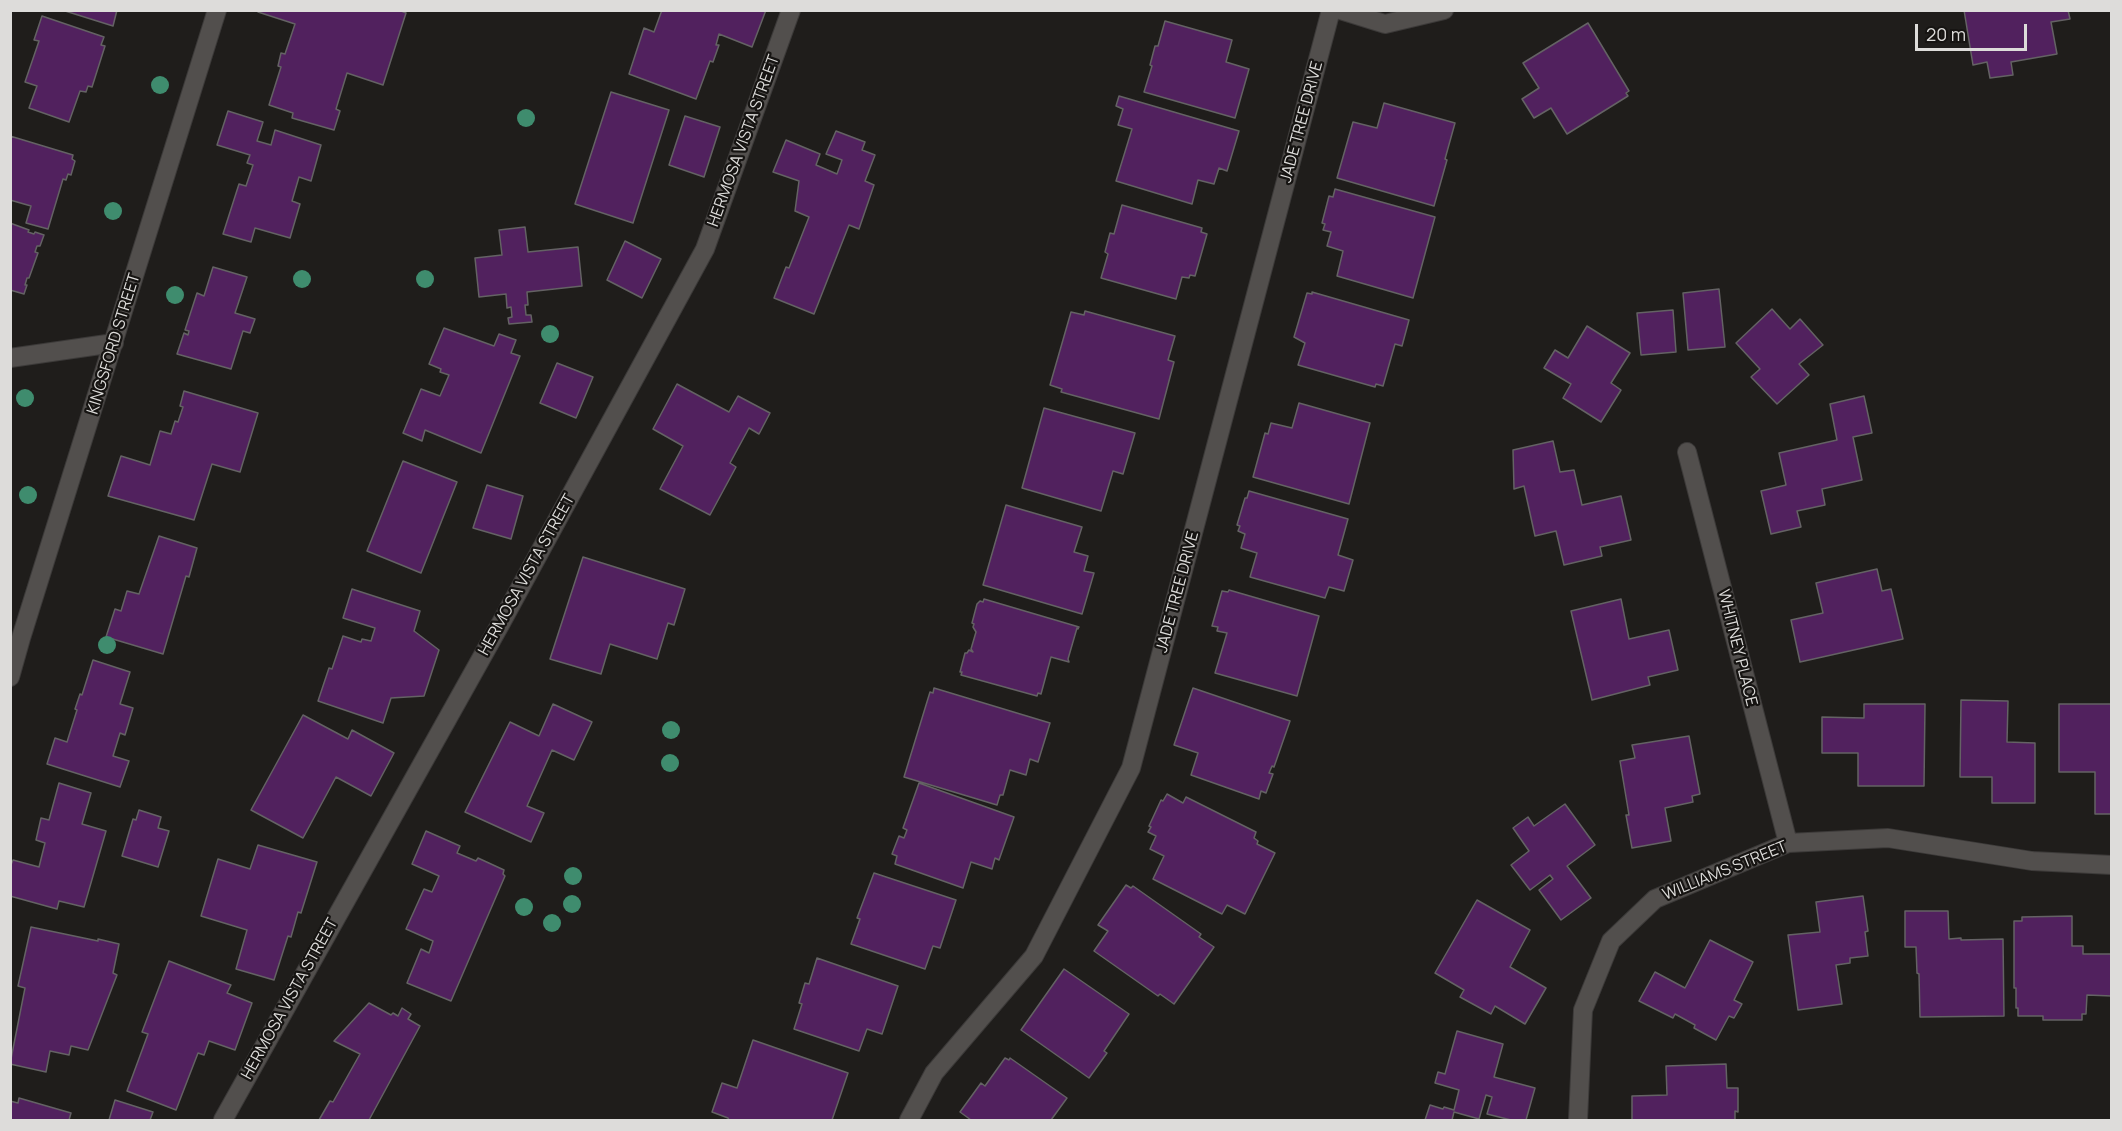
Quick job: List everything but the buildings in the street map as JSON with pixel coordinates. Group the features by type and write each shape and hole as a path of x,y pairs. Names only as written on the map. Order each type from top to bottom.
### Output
{"street":[{"name":"KINGSFORD STREET","path":"10,677 217,10"},
{"name":"HERMOSA VISTA STREET","path":"223,1120 501,623 705,249 791,10"},
{"name":"JADE TREE DRIVE","path":"909,1120 934,1073 1034,956 1131,768 1331,10"},
{"path":"1340,10 1385,24 1443,10"},
{"path":"10,358 114,343"},
{"name":"WHITNEY PLACE","path":"1687,452 1788,843"},
{"name":"WILLIAMS STREET","path":"1578,1120 1582,1010 1611,941 1655,899 1788,843 1888,838 2032,861 2112,865"}]}
